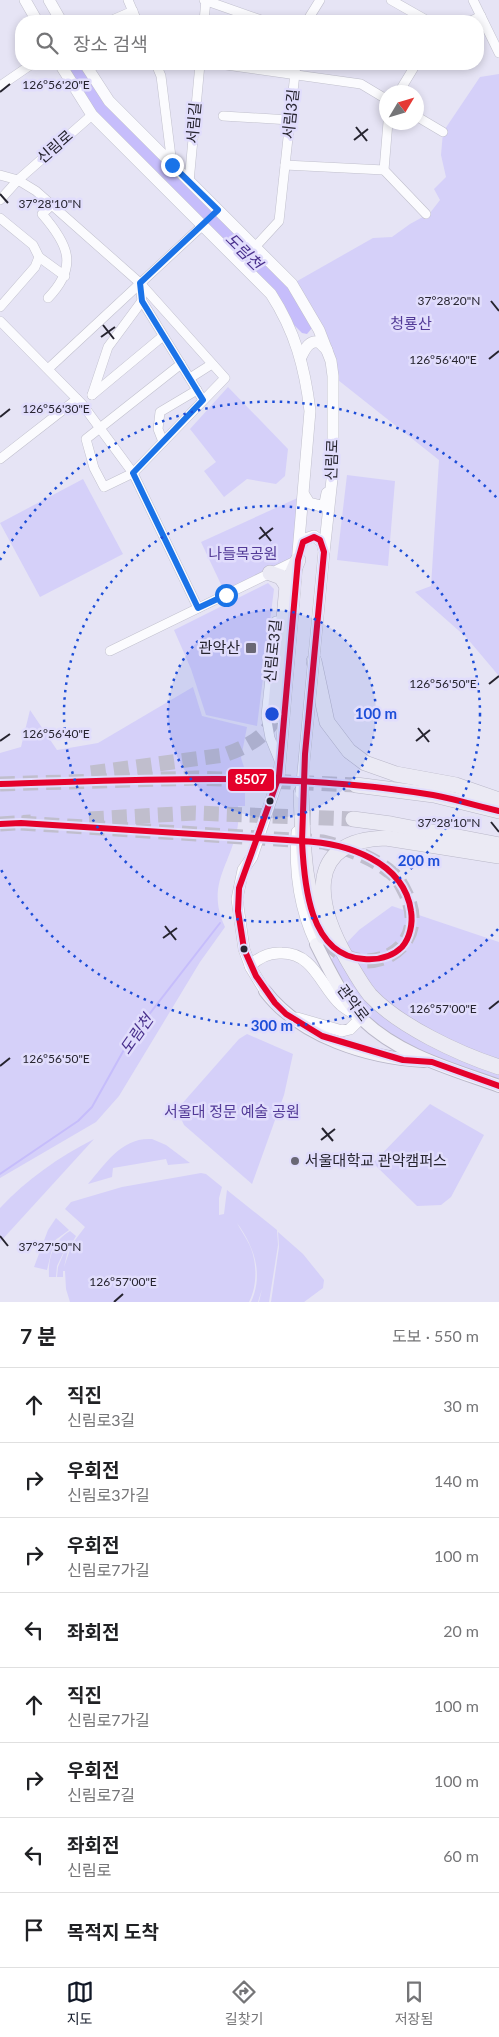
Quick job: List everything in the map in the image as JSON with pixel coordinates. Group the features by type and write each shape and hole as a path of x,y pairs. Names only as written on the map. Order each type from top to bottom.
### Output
{"highway":[{"path":"275,716 287,586 299,553"},
{"path":"270,573 281,577 287,586"},
{"path":"313,660 327,722 349,751 381,770 456,785 499,800"},
{"path":"356,785 434,795 499,811"},
{"path":"301,794 305,874 320,941"},
{"path":"352,819 417,828 499,845"},
{"path":"499,856 386,838 370,838 350,844 335,856 327,868 322,893 326,916 337,942 370,995 409,1025 450,1048 499,1067"}],"main road":[{"path":"25,0 34,15"},
{"path":"49,0 58,15"},
{"name":"신림로","path":"64,70 92,115 270,294 288,324 301,357 310,411 279,776 252,857 244,870 239,888 239,925 244,949 250,966 265,991"},
{"name":"신림로","path":"88,70 108,102 188,182 256,246 299,294 313,318 327,350 334,376 332,482 301,794"},
{"path":"92,115 108,102"},
{"path":"203,225 218,210"},
{"path":"301,357 312,342 319,342 327,350"},
{"path":"304,494 309,503 321,506 325,503 328,489 332,482"},
{"path":"299,553 306,539 314,536 322,542 324,552"},
{"name":"관악로","path":"320,941 361,1018 392,1042 432,1062 499,1086"},
{"path":"250,966 259,957 274,953 298,956 311,966 341,1005 361,1018 350,1029 342,1031 286,1014"},
{"name":"관악로","path":"265,991 286,1014 322,1036 352,1047 403,1060 432,1062"}],"street":[{"path":"128,0 135,15"},
{"path":"204,15 205,0 247,15"},
{"path":"311,15 320,0"},
{"path":"392,0 418,15"},
{"path":"473,0 480,15"},
{"path":"124,15 133,11"},
{"path":"484,22 499,53"},
{"path":"0,86 23,70"},
{"path":"158,70 161,76 172,165"},
{"name":"서림길","path":"188,182 199,70"},
{"path":"265,70 361,84 379,95"},
{"name":"서림3길","path":"256,246 279,221 295,70"},
{"path":"403,85 412,70"},
{"name":"신림로","path":"0,200 18,180 92,115"},
{"path":"224,116 290,120"},
{"path":"424,121 443,132"},
{"path":"384,170 387,130"},
{"path":"285,165 384,170 426,214"},
{"path":"0,175 18,180 36,191 140,283 224,378 133,473 104,487 94,468 86,439 181,364"},
{"path":"48,298 65,276 67,268 62,239 42,214 52,205"},
{"path":"0,218 34,245 39,257 65,276"},
{"path":"48,369 203,225"},
{"path":"0,307 35,267 39,257"},
{"path":"140,283 142,301 203,400"},
{"path":"92,395 108,346 142,301"},
{"path":"0,321 80,401 133,473 198,608"},
{"path":"0,459 80,401 92,395 163,336"},
{"path":"190,378 212,364"},
{"path":"163,442 158,428 160,412 197,390"},
{"path":"110,651 270,573 299,553"},
{"name":"신림로3길","path":"270,573 277,577 280,585 266,716 270,738 280,761"}],"green space":[{"name":"청룡산","path":"499,74 499,676 466,637 415,592 431,586 439,460 333,376 331,361 292,284 373,238 392,237 430,213 440,200 434,189 446,177 441,155 443,132 480,77"},
{"path":"228,387 288,449 285,476 276,484 247,479 224,497 204,471 216,462 190,429"},
{"path":"347,475 395,481 388,566 337,560"},
{"path":"83,479 123,554 40,597 0,523"},
{"name":"나들목공원","path":"304,495 298,560 226,595 201,542"},
{"path":"268,583 274,589 257,726 206,715 191,669 174,630"},
{"path":"193,687 202,716 247,727 241,758 245,770 245,806 238,806 237,830 218,888 220,913 225,927 200,962 119,1096 96,1122 0,1178 0,753 21,747 30,710 57,750 98,743"},
{"path":"392,906 499,942 499,1086 375,1030 326,965 359,930"},
{"name":"서울대 정문 예술 공원","path":"247,1034 293,1054 284,1095 252,1184 184,1125 179,1114 180,1106 239,1039"},
{"path":"430,1104 484,1135 451,1197 441,1205 417,1206 373,1163"},
{"path":"94,1139 0,1242 0,1208 10,1197 44,1169"},
{"path":"141,1139 152,1139 166,1145 190,1163 168,1165 166,1159 113,1168 112,1177 88,1184 108,1160 123,1147"},
{"path":"201,1173 206,1174 222,1187 219,1198 219,1215 224,1214 227,1190 277,1230 278,1245 269,1302 259,1302 262,1289 258,1302 251,1302 257,1281 254,1258 255,1280 249,1302 70,1302 66,1289 65,1271 63,1271 63,1277 57,1277 58,1267 68,1243 57,1266 56,1277 49,1277 49,1263 59,1240 70,1231 76,1236 68,1250 64,1267 72,1244 85,1227 65,1209 71,1202 122,1187"},
{"path":"56,1218 69,1230 54,1241 47,1270 34,1267 48,1230"},
{"path":"278,1232 303,1254 324,1280 323,1288 304,1302 271,1302 279,1247"}],"water":[{"name":"도림천","path":"67,70 87,70 289,284 312,328 307,334 302,333 291,322 94,112"}],"waterway":[{"name":"도림천","path":"0,1174 78,1121 92,1107 130,1039 220,923"}],"tunnel":[{"path":"91,773 224,755 247,745 261,736 272,723 275,716"},
{"path":"0,784 197,778 356,785"},
{"path":"89,819 195,813 353,819"},
{"path":"0,824 31,822"},
{"path":"21,823 323,842 366,857 382,866 397,878 405,892 412,913 410,931 402,946 388,956 372,961 355,960 338,952 324,937"}],"transit line":[{"name":"8507","path":"257,838 279,776 298,560 303,542 314,537 320,540 324,552 305,754 302,841"},
{"name":"8507","path":"0,784 163,779 271,780 379,787 450,798 499,811"},
{"name":"8507","path":"0,824 21,823 257,838"},
{"name":"8507","path":"257,838 302,841"},
{"name":"8507","path":"257,838 239,888 238,911 244,949 256,976 275,1003 286,1014 322,1036 403,1060 432,1062 499,1086"},
{"name":"8507","path":"302,841 337,846 354,851 385,867 397,879 406,894 412,916 409,935 398,951 379,959 364,959 346,955 331,945 313,915 305,877 302,841"}],"place":[{"name":"관악산","path":"251,648"},
{"name":"서울대학교 관악캠퍼스","path":"295,1161"}],"route":[{"path":"172,165 218,210 140,283 142,301 203,400 133,473 198,608 226,595"}]}
